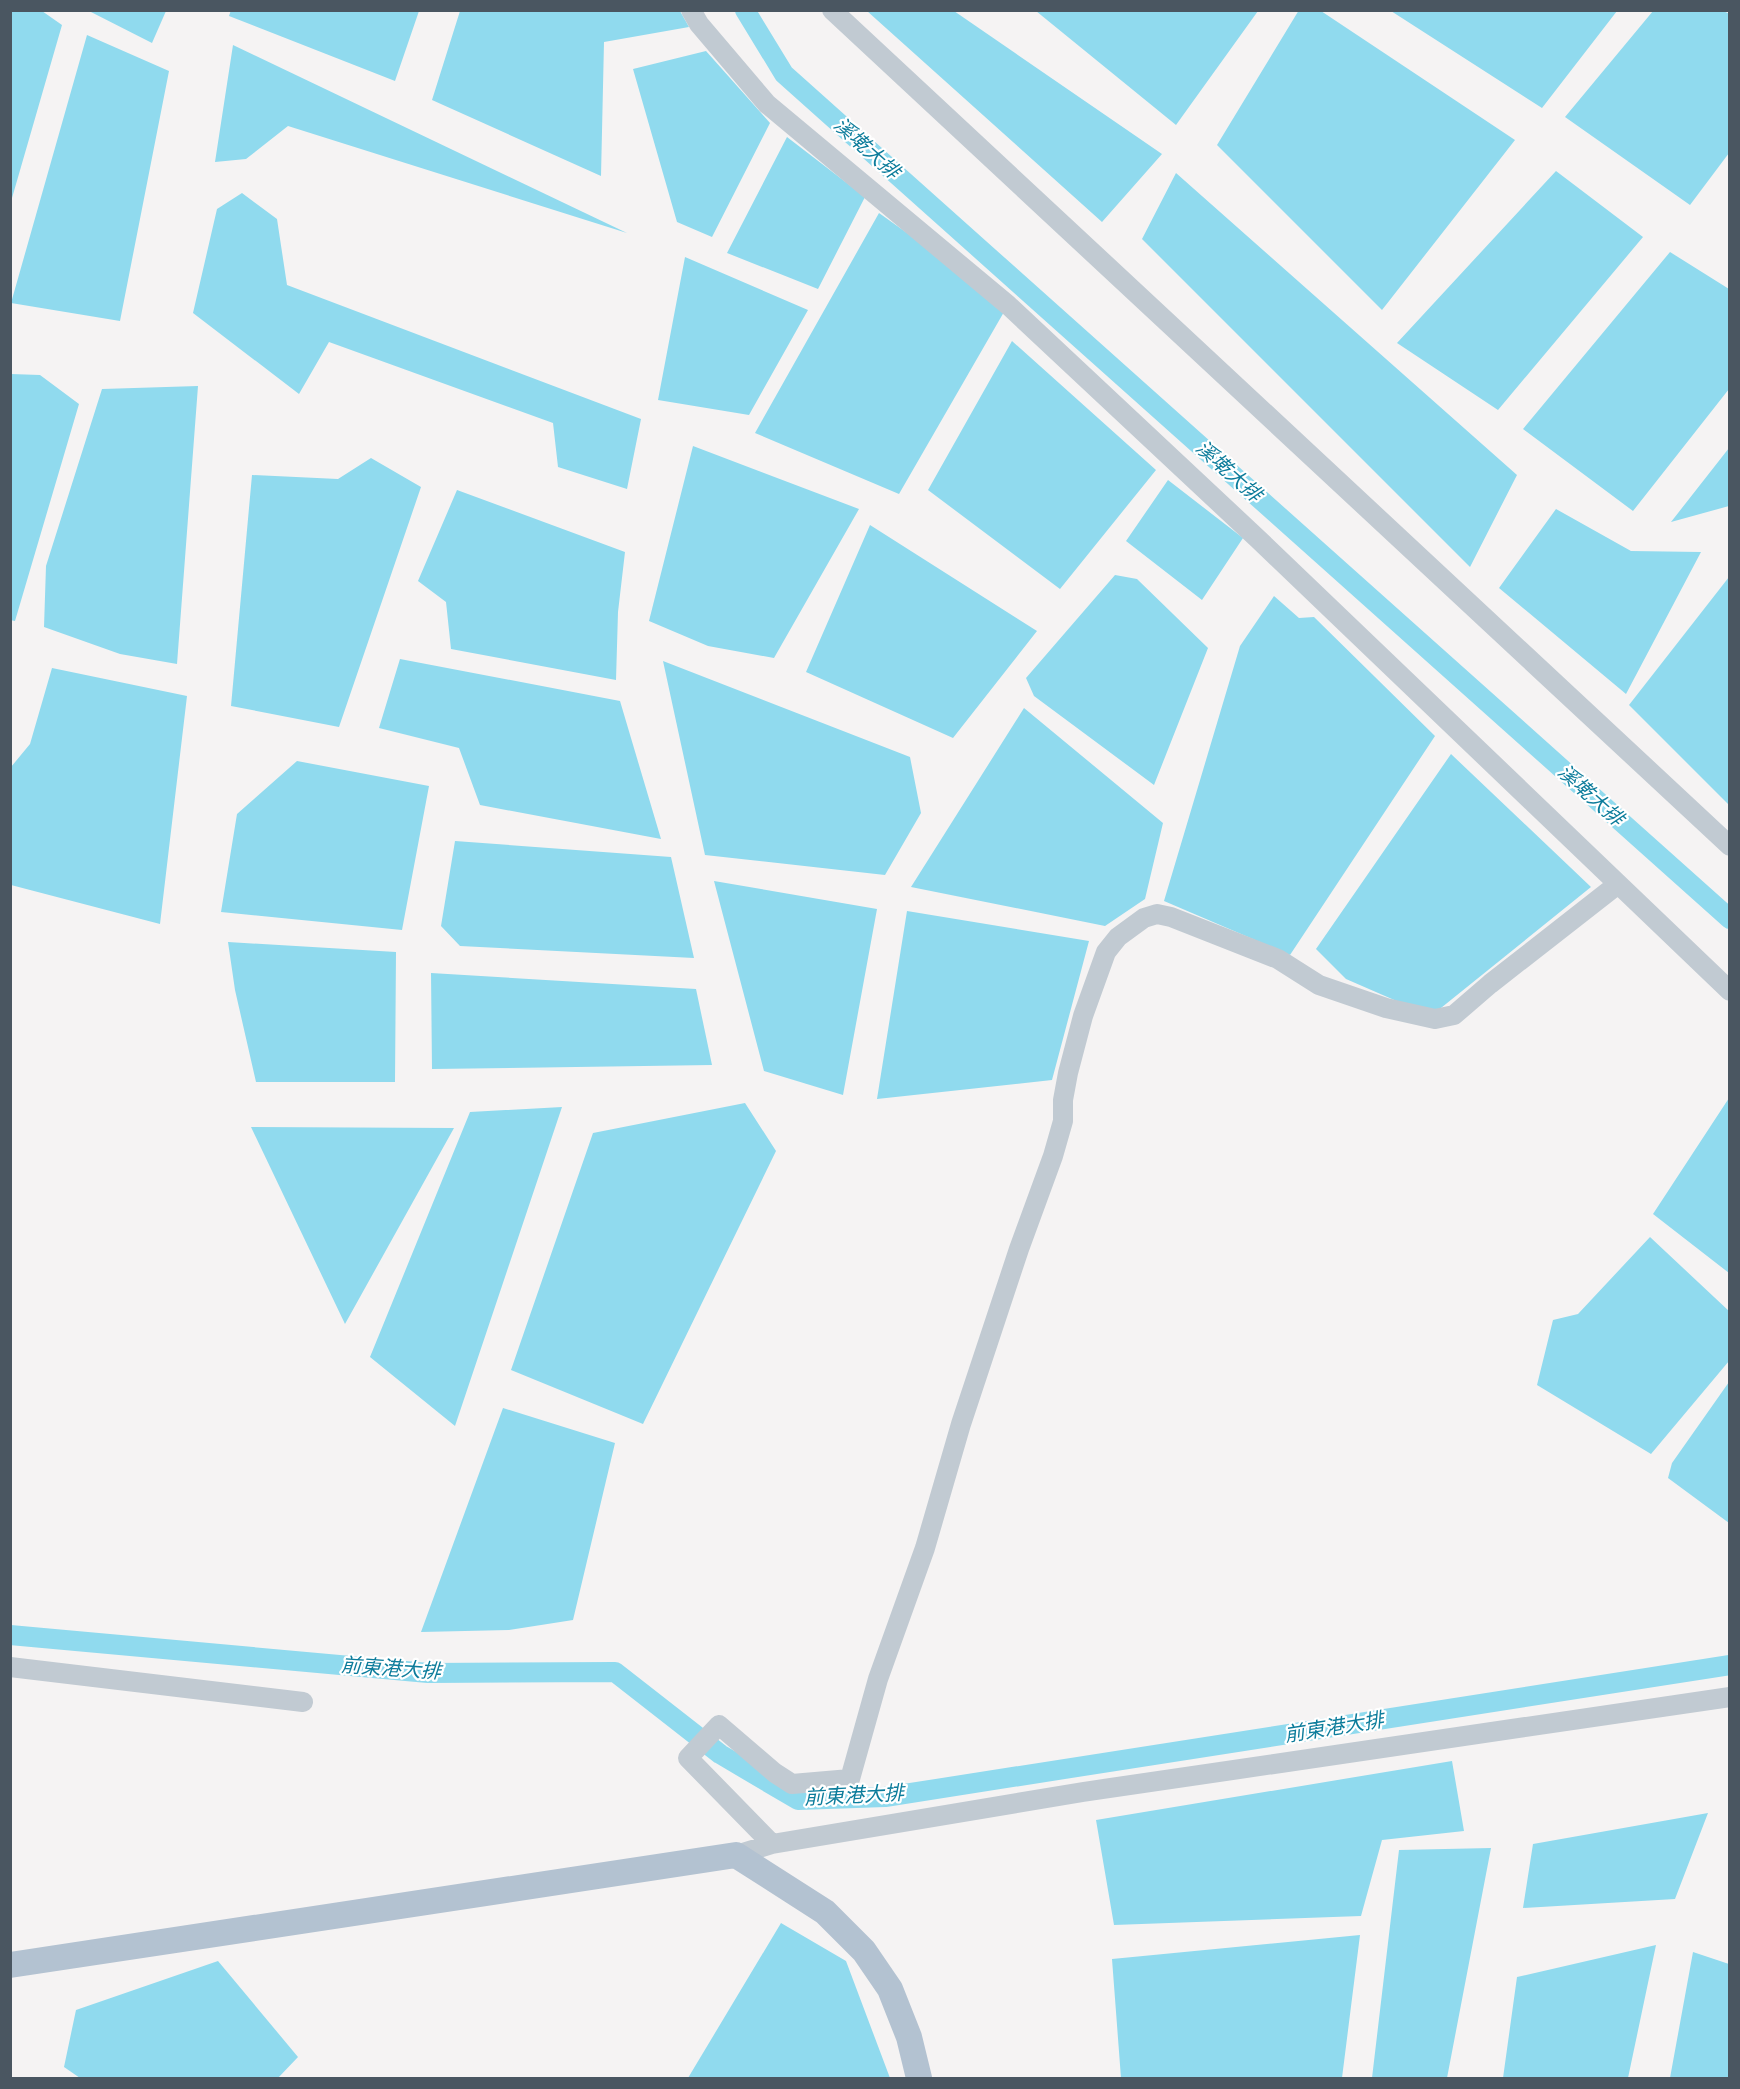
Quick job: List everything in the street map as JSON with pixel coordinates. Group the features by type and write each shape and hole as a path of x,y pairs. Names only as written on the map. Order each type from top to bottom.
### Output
{"main road":[{"path":"10,1965 736,1855 825,1912 864,1951 890,1989 909,2037 919,2079"}],"street":[{"path":"691,10 699,24 767,104 1008,305 1258,539 1730,991"},
{"path":"832,10 1730,846"},
{"path":"772,1844 688,1758 719,1725 775,1773 792,1784 850,1779 878,1679 925,1548 961,1424 1053,1155 1063,1121 1063,1100 1068,1073 1083,1016 1106,952 1118,937 1144,918 1157,914 1171,917 1278,959 1319,985 1386,1008 1435,1020 1454,1015 1618,884"},
{"path":"10,1667 303,1702"},
{"path":"736,1855 772,1844 1083,1792 1730,1697"}],"water":[{"path":"166,10 152,43 89,11"},
{"path":"231,10 419,11 395,81 229,16"},
{"path":"1299,10 1321,11 1515,140 1382,310 1217,145"},
{"path":"10,11 42,11 62,25 12,198 10,196"},
{"path":"460,11 680,11 689,27 604,42 601,176 432,100"},
{"path":"867,11 954,11 1162,154 1102,222"},
{"path":"1036,11 1258,11 1176,125"},
{"path":"1391,11 1617,11 1542,108"},
{"path":"1653,11 1723,11 1730,14 1729,153 1690,205 1565,117"},
{"path":"87,35 169,71 120,321 11,303"},
{"path":"233,45 627,233 288,126 246,159 215,162"},
{"path":"706,51 770,123 712,237 677,222 633,69"},
{"path":"787,137 865,197 818,289 727,253"},
{"path":"1556,171 1643,237 1498,410 1397,343"},
{"path":"1176,173 1517,475 1470,567 1142,239"},
{"path":"242,193 277,219 287,285 641,419 627,489 558,467 553,423 329,342 299,394 193,313 217,209"},
{"path":"879,213 1008,305 899,494 755,433"},
{"path":"1670,252 1729,289 1729,389 1633,511 1523,429"},
{"path":"685,257 808,310 749,415 658,400"},
{"path":"1012,341 1156,470 1060,589 928,490"},
{"path":"11,374 40,375 79,404 15,621 10,620"},
{"path":"198,386 177,664 120,654 44,627 46,566 102,389"},
{"path":"693,446 859,509 774,658 708,646 649,621"},
{"path":"1729,448 1729,506 1671,522"},
{"path":"371,458 421,487 339,727 231,706 252,475 338,479"},
{"path":"1168,480 1243,538 1202,600 1126,541"},
{"path":"457,490 625,552 618,612 616,680 451,649 446,602 418,581"},
{"path":"1556,509 1631,551 1701,552 1626,694 1499,588"},
{"path":"870,525 1037,631 953,738 806,672"},
{"path":"1115,575 1137,579 1208,648 1154,785 1034,696 1026,678"},
{"path":"1729,577 1729,805 1629,705"},
{"path":"1274,596 1299,618 1314,617 1435,736 1290,955 1164,901 1240,646"},
{"path":"400,659 620,701 661,839 480,805 459,748 379,728"},
{"path":"663,661 910,757 921,813 885,875 705,855"},
{"path":"52,668 187,696 160,924 11,885 11,767 30,744"},
{"path":"1024,708 1163,823 1145,899 1105,926 911,887"},
{"path":"1451,754 1591,887 1431,1016 1346,979 1316,949"},
{"path":"297,761 429,786 402,930 221,912 237,814"},
{"path":"455,841 671,857 694,958 460,946 441,926"},
{"path":"714,881 877,909 843,1095 764,1071"},
{"path":"907,911 1089,941 1052,1080 877,1099"},
{"path":"228,942 396,952 395,1082 256,1082 235,990"},
{"path":"431,973 696,989 712,1065 432,1069"},
{"path":"1729,1098 1729,1273 1653,1214"},
{"path":"745,1103 776,1151 643,1424 511,1370 593,1133"},
{"path":"562,1107 455,1426 370,1357 470,1112"},
{"path":"251,1127 454,1128 345,1324"},
{"path":"1650,1237 1730,1312 1729,1361 1651,1454 1537,1385 1553,1320 1578,1314"},
{"path":"1729,1382 1729,1523 1668,1478 1672,1463"},
{"path":"503,1408 615,1443 573,1620 509,1630 421,1632"},
{"path":"1452,1761 1464,1831 1382,1840 1361,1916 1114,1925 1096,1820"},
{"path":"1708,1813 1675,1899 1523,1908 1533,1844"},
{"path":"1491,1848 1447,2078 1372,2078 1399,1850"},
{"path":"781,1923 846,1961 890,2078 688,2078"},
{"path":"1360,1935 1342,2078 1121,2078 1112,1959"},
{"path":"1656,1945 1628,2078 1503,2078 1517,1977"},
{"path":"1693,1952 1729,1964 1729,2078 1670,2078"},
{"path":"218,1961 298,2057 278,2078 80,2078 64,2067 76,2010"}],"waterway":[{"name":"溪墘大排","path":"745,10 784,74 1730,919"},
{"name":"前東港大排","path":"10,1635 428,1673 615,1672 720,1754 798,1800 885,1797 1730,1665"}]}
